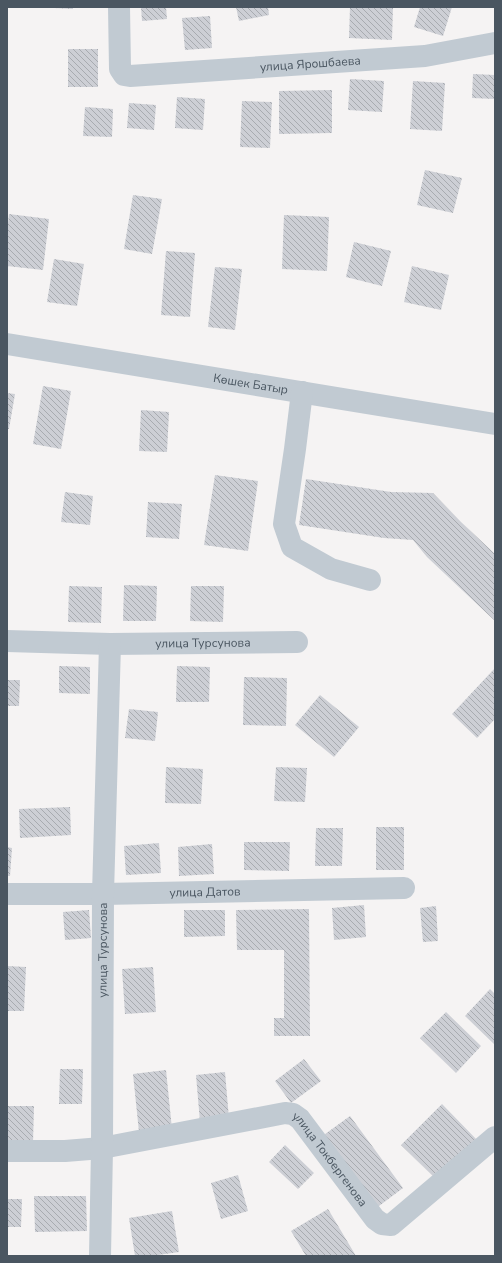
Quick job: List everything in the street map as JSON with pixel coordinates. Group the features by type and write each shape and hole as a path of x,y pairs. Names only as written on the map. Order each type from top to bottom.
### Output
{"street":[{"name":"улица Ярошбаева","path":"119,7 120,69 124,75 130,76 425,56 495,44"},
{"name":"Көшек Батыр","path":"7,344 495,424"},
{"path":"302,392 284,524 292,547 331,569 370,580"},
{"name":"улица Турсунова","path":"7,641 110,644 297,642"},
{"name":"улица Турсунова","path":"100,1256 103,894 110,644"},
{"name":"улица Датов","path":"7,894 103,894 404,888"},
{"name":"улица Токбергенова","path":"7,1151 65,1151 102,1148 285,1113 293,1114 300,1119 375,1219 382,1224 391,1225 495,1137"}],"building":[{"path":"73,7 73,9 54,8"},
{"path":"141,7 166,7 167,19 142,21"},
{"path":"236,7 268,7 269,15 239,21"},
{"path":"350,7 393,7 392,40 349,38"},
{"path":"420,7 452,7 443,36 414,27"},
{"path":"210,16 212,48 185,50 182,18"},
{"path":"68,49 98,49 98,87 68,87"},
{"path":"473,74 495,75 495,99 472,98"},
{"path":"350,79 384,81 382,112 348,110"},
{"path":"413,81 445,83 442,131 410,129"},
{"path":"332,90 332,133 279,134 279,91"},
{"path":"177,97 205,99 203,130 175,128"},
{"path":"242,101 272,102 270,148 240,147"},
{"path":"129,103 156,105 154,130 127,128"},
{"path":"85,107 113,109 112,137 83,136"},
{"path":"425,170 462,178 453,213 417,205"},
{"path":"133,195 162,199 152,254 124,249"},
{"path":"9,214 49,219 43,270 7,266 7,233"},
{"path":"284,215 329,217 327,271 282,269"},
{"path":"354,242 391,251 382,286 346,277"},
{"path":"166,251 195,253 190,317 161,315"},
{"path":"54,259 84,264 77,306 47,302"},
{"path":"412,266 449,275 441,310 404,302"},
{"path":"215,267 242,269 235,330 208,327"},
{"path":"43,386 71,391 61,449 33,444"},
{"path":"7,393 15,394 9,429 7,429"},
{"path":"141,410 169,412 167,452 139,451"},
{"path":"215,475 258,481 248,551 204,545"},
{"path":"306,479 391,492 433,493 495,554 495,621 427,557 413,540 384,538 299,525"},
{"path":"65,492 93,496 90,525 61,522"},
{"path":"148,502 182,504 179,539 146,537"},
{"path":"124,585 157,586 156,621 123,621"},
{"path":"69,586 102,587 101,623 68,622"},
{"path":"191,586 224,586 223,622 190,621"},
{"path":"59,666 90,667 90,694 59,693"},
{"path":"177,666 210,667 209,702 176,702"},
{"path":"495,668 495,719 477,738 452,714"},
{"path":"244,677 287,678 286,726 243,725"},
{"path":"7,680 20,680 19,706 7,706"},
{"path":"320,695 359,727 334,757 295,725"},
{"path":"129,709 158,712 155,741 125,738"},
{"path":"166,767 203,769 201,804 165,803"},
{"path":"276,767 307,768 305,802 274,801"},
{"path":"70,807 71,835 20,838 19,809"},
{"path":"376,827 404,827 404,870 376,870"},
{"path":"316,828 343,828 342,866 315,866"},
{"path":"244,842 290,842 289,871 244,870"},
{"path":"159,843 161,873 126,875 124,846"},
{"path":"212,844 214,874 179,876 178,847"},
{"path":"7,847 12,848 10,876 7,876"},
{"path":"364,905 366,937 334,940 332,908"},
{"path":"436,906 438,941 423,942 420,908"},
{"path":"309,909 310,1036 274,1036 274,1018 284,1018 284,950 237,950 236,910"},
{"path":"89,910 91,938 65,940 63,912"},
{"path":"184,910 225,910 225,936 184,937"},
{"path":"7,966 26,967 24,1011 7,1011"},
{"path":"153,967 156,1012 125,1014 122,969"},
{"path":"490,989 495,994 495,1045 465,1016"},
{"path":"446,1012 481,1046 456,1073 420,1038"},
{"path":"304,1059 321,1081 291,1103 275,1081"},
{"path":"60,1069 83,1069 82,1104 59,1104"},
{"path":"166,1070 172,1129 139,1132 133,1074"},
{"path":"225,1072 229,1119 200,1122 196,1075"},
{"path":"442,1104 477,1140 437,1180 401,1145"},
{"path":"7,1106 34,1106 33,1143 7,1142"},
{"path":"350,1116 403,1188 375,1209 321,1137"},
{"path":"285,1145 314,1173 298,1189 269,1162"},
{"path":"238,1175 248,1211 221,1219 211,1183"},
{"path":"34,1196 86,1196 87,1231 35,1232"},
{"path":"7,1199 22,1199 21,1227 7,1227"},
{"path":"328,1209 356,1256 306,1256 291,1231"},
{"path":"172,1211 179,1252 151,1256 135,1256 129,1218"}]}
